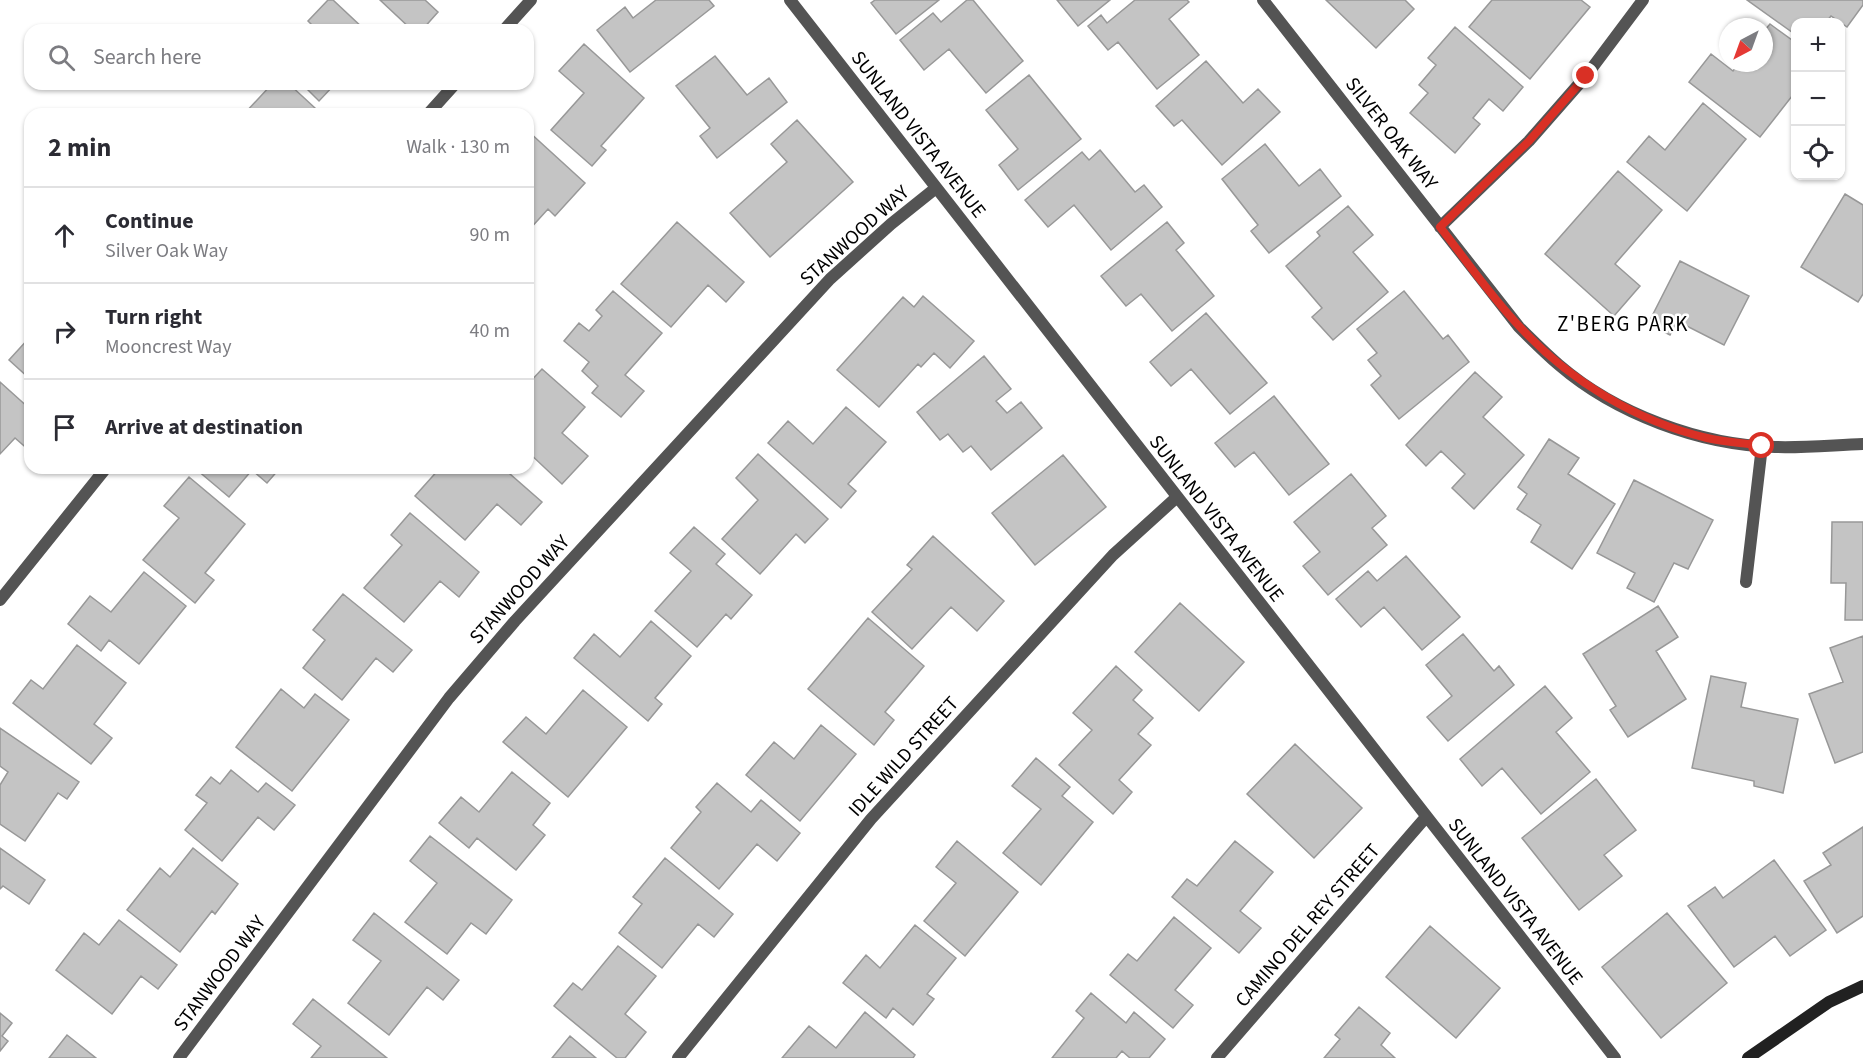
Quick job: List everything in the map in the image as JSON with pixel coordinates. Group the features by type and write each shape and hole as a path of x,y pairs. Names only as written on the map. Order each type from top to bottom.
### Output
{"street":[{"path":"509,24 531,0"},
{"name":"SUNLAND VISTA AVENUE","path":"790,0 1616,1058"},
{"name":"SILVER OAK WAY","path":"1263,0 1519,327 1560,366 1602,395 1654,421 1708,438 1762,446 1863,444"},
{"path":"1440,227 1529,141 1586,76 1643,0"},
{"path":"433,108 450,90"},
{"name":"STANWOOD WAY","path":"179,1058 449,698 515,621 830,279 891,224 936,188"},
{"path":"1746,582 1762,446"},
{"path":"0,600 101,474"},
{"name":"IDLE WILD STREET","path":"678,1058 871,819 1113,555 1177,497"},
{"name":"CAMINO DEL REY STREET","path":"1217,1058 1426,817"},
{"path":"1748,1058 1829,1002 1863,986"}],"building":[{"path":"328,0 333,0 359,24 311,24 308,21"},
{"path":"380,0 425,0 438,12 427,24 406,24"},
{"path":"656,0 709,0 714,6 630,72 597,30 625,7 633,18"},
{"path":"875,0 939,0 896,34 871,3"},
{"path":"967,0 973,0 1023,61 986,93 949,49 924,70 900,40 933,13 941,22"},
{"path":"1057,0 1110,0 1078,26"},
{"path":"1135,0 1187,0 1189,2 1169,19 1199,55 1157,89 1118,42 1108,50 1088,26 1101,15 1107,23"},
{"path":"1326,0 1405,0 1414,9 1376,48"},
{"path":"1492,0 1581,0 1590,7 1530,79 1469,27"},
{"path":"1747,0 1863,0 1863,5 1847,27 1845,18 1831,16 1829,18 1791,18 1791,31"},
{"path":"1773,26 1791,39 1791,97 1760,137 1689,82 1711,54 1719,60 1719,72 1773,72"},
{"path":"1455,27 1523,87 1503,111 1489,99 1473,118 1480,124 1455,153 1410,113 1428,93 1419,85 1436,65 1428,58"},
{"path":"584,44 644,98 601,146 606,150 592,166 551,130 584,93 559,71"},
{"path":"715,56 747,95 769,78 787,102 717,158 700,136 710,128 676,86"},
{"path":"1206,61 1243,103 1258,89 1280,112 1222,165 1182,120 1174,126 1156,106"},
{"path":"1029,75 1081,139 1018,190 999,165 1018,149 986,110"},
{"path":"266,90 296,90 315,108 250,108"},
{"path":"308,90 329,90 319,101"},
{"path":"1703,103 1746,139 1687,211 1627,162 1649,136 1665,150"},
{"path":"797,120 853,182 770,257 730,213 787,162 771,144"},
{"path":"534,136 585,183 555,216 548,209 534,224"},
{"path":"1265,144 1299,186 1320,169 1341,196 1269,253 1251,231 1258,225 1222,179"},
{"path":"1100,150 1135,192 1144,185 1162,207 1111,250 1074,205 1048,227 1025,200 1082,152 1089,160"},
{"path":"1618,171 1662,210 1615,264 1640,286 1614,316 1545,254"},
{"path":"1845,194 1863,205 1863,294 1858,302 1801,267"},
{"path":"1348,206 1373,235 1353,252 1388,292 1333,340 1312,317 1322,308 1286,266 1320,236 1317,232"},
{"path":"677,222 744,282 726,302 708,285 671,327 621,284"},
{"path":"1167,222 1184,243 1176,250 1214,296 1172,331 1141,294 1126,306 1101,276"},
{"path":"1680,261 1749,296 1724,345 1677,321 1670,335 1648,324"},
{"path":"613,291 662,333 625,375 644,391 621,417 592,393 598,386 582,371 589,362 564,341 579,323 589,331 602,316 596,310"},
{"path":"1404,291 1443,339 1448,335 1469,362 1399,419 1371,385 1381,376 1368,360 1377,353 1357,329"},
{"path":"923,296 974,341 950,368 934,353 921,367 918,364 879,407 837,370 903,297 914,307"},
{"path":"1206,313 1267,383 1230,414 1191,369 1171,386 1150,362"},
{"path":"24,344 24,374 9,360"},
{"path":"984,356 1011,389 996,401 1007,413 1021,402 1042,428 991,470 971,446 963,452 948,434 940,440 917,412"},
{"path":"542,369 585,407 562,433 588,456 562,484 534,458 534,378"},
{"path":"1475,372 1502,397 1483,417 1524,455 1474,509 1452,488 1465,474 1441,451 1426,466 1406,445"},
{"path":"0,382 24,404 24,446 15,438 0,454"},
{"path":"1274,396 1329,464 1289,495 1254,452 1235,467 1215,443"},
{"path":"846,407 886,442 848,484 856,491 841,508 768,443 788,421 813,444"},
{"path":"1549,439 1579,458 1568,474 1615,504 1572,569 1531,542 1541,525 1517,509 1527,494 1518,487"},
{"path":"758,454 828,519 805,543 796,534 760,574 722,539 758,500 736,478"},
{"path":"1063,455 1106,507 1035,565 992,513"},
{"path":"202,474 249,474 229,497"},
{"path":"257,474 275,474 267,483"},
{"path":"435,474 510,474 542,502 521,525 497,504 465,540 415,496"},
{"path":"1351,474 1386,516 1372,528 1387,545 1328,595 1303,566 1320,552 1294,522"},
{"path":"189,477 245,524 205,573 214,580 195,603 143,560 179,518 164,506"},
{"path":"1634,480 1713,520 1688,569 1674,563 1654,602 1627,588 1635,573 1597,553"},
{"path":"410,513 479,572 459,597 440,581 404,622 364,588 402,545 391,535"},
{"path":"1832,522 1863,522 1863,620 1845,620 1846,583 1831,583"},
{"path":"694,527 725,554 716,564 752,595 731,619 726,614 697,647 655,611 691,571 670,553"},
{"path":"933,536 1004,601 977,631 951,607 912,649 872,612 912,569 907,565"},
{"path":"1406,556 1460,617 1422,650 1384,607 1361,627 1336,599 1368,571 1377,581"},
{"path":"144,572 186,606 139,664 109,640 101,651 68,624 90,596 111,612"},
{"path":"343,594 412,650 393,672 376,658 342,700 303,668 325,640 313,630"},
{"path":"1180,603 1244,662 1199,711 1135,652"},
{"path":"1658,606 1678,637 1656,651 1686,699 1628,737 1610,710 1616,706 1583,654"},
{"path":"868,618 924,666 885,712 894,720 874,745 808,689"},
{"path":"651,621 691,656 655,698 662,704 648,721 574,658 594,634 620,657"},
{"path":"1463,634 1494,671 1499,666 1514,685 1448,741 1427,717 1452,696 1426,665"},
{"path":"1863,636 1863,752 1835,763 1809,694 1843,682 1830,648"},
{"path":"77,645 126,683 94,724 112,738 91,764 13,703 31,680 43,689"},
{"path":"1116,666 1142,690 1133,700 1153,718 1138,734 1151,745 1119,780 1132,792 1113,814 1059,765 1092,730 1073,713"},
{"path":"1711,676 1746,683 1741,707 1798,719 1783,793 1754,786 1754,781 1692,768"},
{"path":"1545,686 1572,718 1556,732 1590,772 1541,814 1502,768 1482,786 1460,759"},
{"path":"281,689 304,708 315,694 349,720 292,791 236,747"},
{"path":"583,690 627,727 568,797 503,742 526,717 546,734"},
{"path":"821,725 856,754 800,821 746,775 774,742 794,759"},
{"path":"0,728 79,782 67,799 58,793 25,841 0,824 0,785 8,772 0,766"},
{"path":"1295,744 1362,808 1314,858 1247,794"},
{"path":"1036,758 1070,787 1062,796 1093,822 1041,885 1003,853 1041,809 1012,786"},
{"path":"231,770 258,792 266,783 295,805 274,830 258,817 222,861 185,830 207,803 196,795 211,777 220,784"},
{"path":"512,772 550,803 533,825 545,835 516,870 477,838 469,848 439,823 461,797 479,812"},
{"path":"1596,779 1636,830 1604,855 1622,876 1579,910 1522,838"},
{"path":"717,783 751,812 761,800 800,833 777,861 757,844 719,889 671,848 701,812 696,807"},
{"path":"1863,827 1863,916 1837,933 1804,881 1831,865 1823,853"},
{"path":"430,836 512,900 486,934 471,923 447,954 405,922 437,883 410,861"},
{"path":"957,841 1018,892 965,956 924,921 956,883 936,867"},
{"path":"1235,841 1273,872 1240,911 1261,928 1239,953 1172,897 1187,879 1197,886"},
{"path":"0,848 45,880 29,904 3,886 0,889"},
{"path":"193,848 238,884 215,914 212,911 180,952 127,910 160,868 170,877"},
{"path":"665,858 733,914 714,937 698,924 662,968 619,933 642,904 633,897"},
{"path":"1774,860 1826,930 1790,956 1775,936 1734,967 1688,906 1715,887 1723,898"},
{"path":"374,913 459,980 443,1000 427,987 389,1035 348,1003 381,961 353,940"},
{"path":"1667,913 1727,983 1661,1038 1602,967"},
{"path":"1174,917 1211,948 1175,990 1193,1005 1173,1028 1110,975 1128,954 1137,961"},
{"path":"119,920 177,965 158,989 141,976 112,1014 56,970 84,933 99,945"},
{"path":"915,925 956,958 927,994 934,999 913,1025 893,1008 886,1018 843,983 866,955 880,968"},
{"path":"1430,926 1500,988 1456,1038 1386,977"},
{"path":"618,946 656,976 625,1014 646,1032 625,1058 617,1058 554,1006 573,983 582,990"},
{"path":"1091,993 1126,1023 1134,1012 1165,1039 1149,1058 1130,1058 1122,1051 1116,1058 1052,1058 1084,1018 1076,1011"},
{"path":"313,999 387,1058 311,1058 321,1046 293,1024"},
{"path":"1359,1007 1390,1033 1381,1045 1395,1058 1324,1058 1340,1039 1335,1035"},
{"path":"865,1012 915,1055 913,1058 782,1058 809,1026 836,1048"},
{"path":"0,1013 12,1023 2,1036 8,1041 0,1051"},
{"path":"67,1035 96,1058 49,1058"},
{"path":"570,1036 596,1058 552,1058"}],"district":[{"name":"Z'BERG PARK","path":"1623,324"}],"route":[{"path":"1586,76 1529,141 1440,227 1519,327 1560,366 1602,395 1654,421 1708,438 1762,446"}]}
